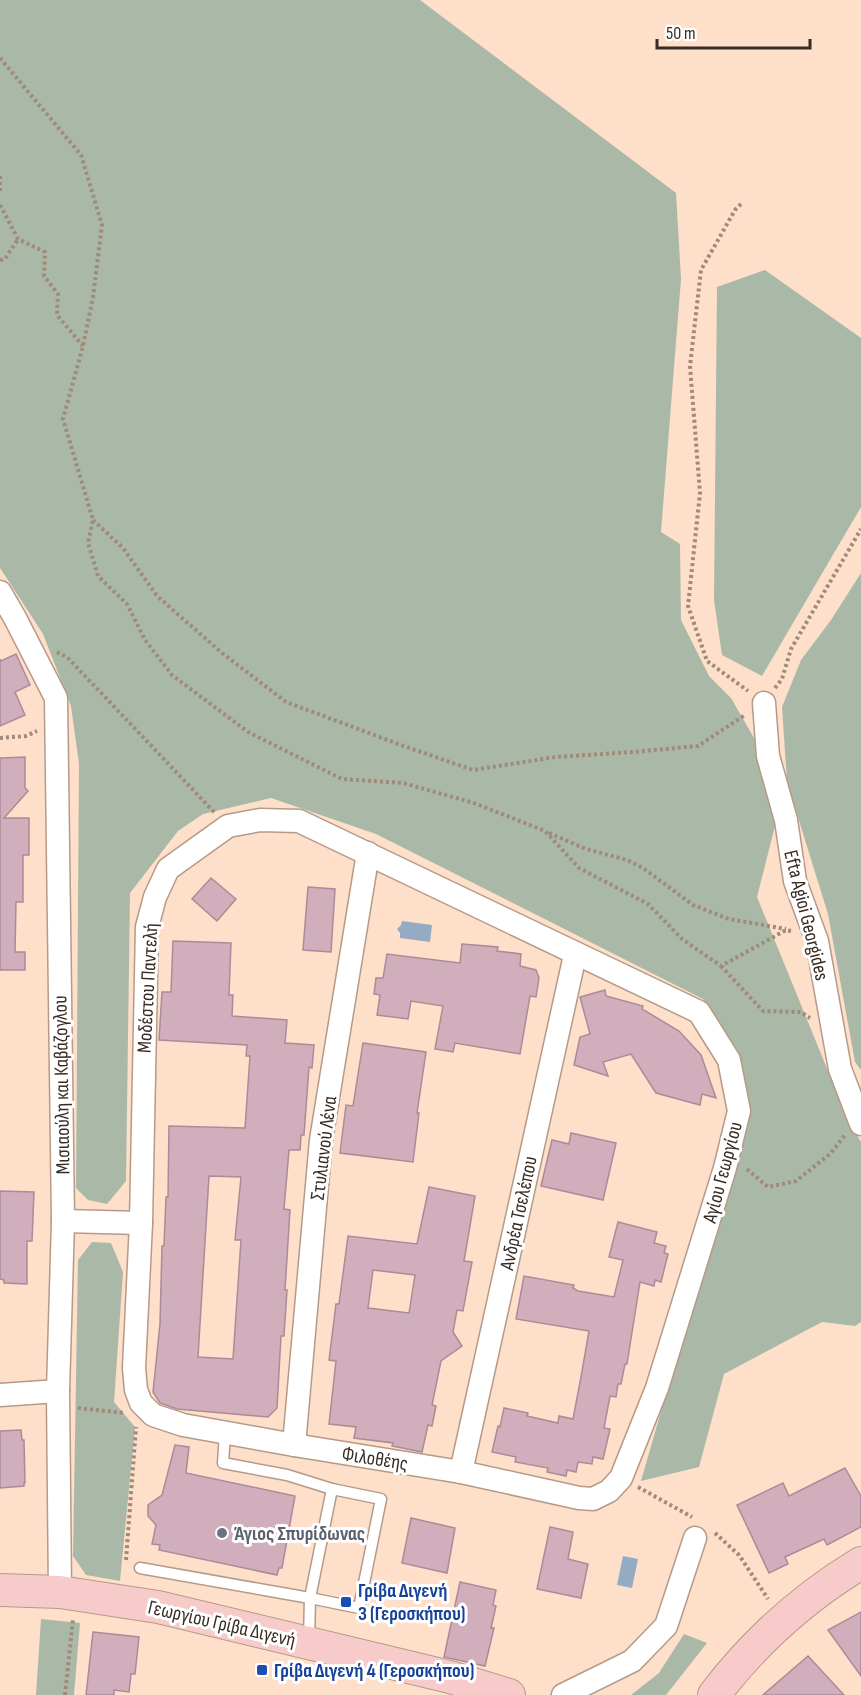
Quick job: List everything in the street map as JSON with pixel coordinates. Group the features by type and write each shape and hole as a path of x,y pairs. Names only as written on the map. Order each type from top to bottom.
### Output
{"street":[{"name":"Μισιαούλη και Καβάζογλου","path":"0,592 56,698 63,1221 58,1399 68,1593"},
{"name":"Efta Agioi Georgides","path":"764,703 768,756 786,820 795,880 817,941 840,1069 860,1121"},
{"name":"Μοδέστου Παντελή","path":"138,1403 134,1368 141,1223 147,927 155,897 168,869 228,826 260,820 298,821 368,853"},
{"name":"Αγίου Γεωργίου","path":"368,853 575,955 699,1012 729,1060 739,1111 725,1168 657,1388 621,1478"},
{"name":"Στυλιανού Λένα","path":"294,1445 321,1140 368,853"},
{"name":"Ανδρέα Τσελέπου","path":"461,1472 575,955"},
{"path":"63,1221 141,1223"},
{"path":"0,1395 58,1399"},
{"name":"Φιλοθέης","path":"138,1403 153,1416 183,1425 461,1472 586,1498 593,1498 609,1491 621,1478"},
{"path":"563,1695 632,1661 666,1626 695,1538"},
{"path":"714,1695 737,1665 782,1620 828,1583 861,1563"},
{"name":"Γεωργίου Γρίβα Διγενή","path":"0,1590 68,1593 158,1607 450,1677 509,1695"}],"lane":[{"path":"140,1568 359,1608 381,1499 332,1489 287,1475 223,1463 225,1433"},
{"path":"309,1643 310,1598 332,1489"}],"path":[{"path":"0,58 81,155 102,225 93,297 83,346 63,419 93,520 88,543 98,576 127,604 144,640 172,675 248,732 342,779 403,783 474,803 586,849 627,860 643,868 693,905 729,919 786,930 817,941"},
{"path":"0,176 0,193"},
{"path":"741,204 735,210 701,270 690,366 700,493 688,606 707,661 764,703"},
{"path":"0,205 18,239 45,252 44,276 58,294 57,315 83,346"},
{"path":"0,260 5,259 18,239"},
{"path":"93,520 123,548 157,596 222,653 286,702 401,746 473,770 556,757 698,746 764,703 782,680 791,649 861,529"},
{"path":"25,636 67,657 228,826"},
{"path":"0,738 26,736 56,721"},
{"path":"545,831 579,868 648,904 682,939 721,966 763,1011 801,1012 834,1035"},
{"path":"721,966 786,930"},
{"path":"741,1164 768,1187 796,1181 831,1153 860,1121"},
{"path":"58,1399 138,1403 123,1601"},
{"path":"65,1695 68,1593"}],"green space":[{"path":"0,0 420,0 676,193 681,279 661,532 680,544 681,620 709,676 731,698 754,738 775,826 757,897 848,1120 861,1142 861,1322 855,1326 822,1322 724,1374 699,1467 641,1481 747,1113 738,1051 703,999 376,834 271,798 203,814 178,831 130,893 126,1181 107,1204 88,1200 76,1188 79,764 71,706 43,634 0,568"},
{"path":"765,270 861,338 861,507 762,676 722,655 714,600 717,287"},
{"path":"861,573 861,1070 855,1062 828,914 787,782 782,707 801,660 831,620"},
{"path":"92,1242 111,1243 123,1272 114,1402 135,1427 120,1581 86,1575 73,1556 78,1260"},
{"path":"41,1619 80,1623 74,1695 36,1695"},
{"path":"684,1634 707,1643 666,1695 631,1695 659,1673"}],"water":[{"path":"402,921 432,925 430,942 400,938 397,929"},
{"path":"623,1556 638,1559 632,1588 617,1585"}],"building":[{"path":"16,654 30,685 15,692 25,715 0,726 0,659 1,661"},
{"path":"25,757 25,788 28,791 4,818 29,818 29,855 23,855 23,902 16,902 15,952 25,952 25,970 0,970 0,758"},
{"path":"211,878 236,899 217,921 192,899"},
{"path":"308,887 335,889 331,952 303,950"},
{"path":"173,941 231,943 229,995 233,995 232,1016 287,1020 285,1043 314,1045 312,1068 309,1067 304,1135 301,1135 300,1150 289,1150 284,1209 290,1210 284,1336 281,1336 277,1408 268,1417 177,1409 160,1403 153,1392 160,1324 162,1246 164,1246 166,1197 168,1197 169,1126 245,1128 250,1056 246,1056 247,1045 159,1040 162,992 171,992","holes":["209,1176 241,1177 235,1240 241,1240 233,1359 198,1357"]},
{"path":"462,944 498,947 497,951 521,954 520,966 536,970 539,978 536,997 530,996 520,1054 455,1043 453,1052 435,1049 443,1006 411,1001 408,1019 377,1015 380,995 374,994 376,978 383,978 387,954 460,963"},
{"path":"605,990 606,996 643,1006 642,1009 679,1031 701,1055 716,1098 702,1094 700,1105 656,1093 631,1054 603,1062 608,1076 574,1065 580,1037 590,1034 580,997"},
{"path":"363,1043 426,1052 413,1162 340,1153 346,1105 353,1106"},
{"path":"571,1133 616,1143 603,1200 541,1186 552,1140 569,1144"},
{"path":"429,1187 475,1196 464,1261 472,1262 463,1311 457,1310 453,1332 462,1346 441,1361 432,1405 436,1406 432,1426 428,1425 422,1452 392,1446 393,1443 354,1438 356,1427 329,1424 336,1361 329,1360 348,1236 417,1244","holes":["373,1270 415,1275 409,1313 368,1308"]},
{"path":"0,1191 34,1192 32,1241 27,1241 27,1284 4,1283 4,1280 0,1279"},
{"path":"618,1222 657,1232 654,1243 666,1246 664,1253 668,1254 661,1282 655,1280 654,1286 640,1282 627,1364 625,1364 621,1384 618,1384 616,1397 610,1396 604,1428 610,1429 603,1459 593,1457 592,1464 578,1462 576,1472 567,1470 566,1476 547,1472 548,1468 515,1462 516,1457 492,1452 504,1408 558,1423 559,1416 573,1419 581,1377 589,1331 516,1319 524,1276 574,1285 573,1288 578,1291 614,1297 623,1260 609,1257"},
{"path":"21,1430 22,1440 24,1440 24,1486 0,1488 0,1431"},
{"name":"Άγιος Σπυρίδωνας","path":"175,1445 189,1447 186,1473 295,1496 282,1568 279,1568 277,1575 159,1550 160,1545 152,1544 156,1525 148,1516 148,1505 162,1495"},
{"path":"845,1468 861,1496 861,1527 827,1545 824,1539 785,1557 788,1564 769,1573 737,1505 783,1483 789,1496"},
{"path":"411,1518 455,1528 447,1573 402,1563"},
{"path":"550,1527 573,1532 568,1559 588,1564 581,1598 537,1589"},
{"path":"460,1582 496,1590 493,1605 496,1606 491,1628 494,1628 485,1666 444,1657"},
{"path":"861,1612 861,1676 828,1630"},
{"path":"93,1632 139,1637 135,1674 131,1674 129,1692 114,1690 114,1695 86,1695"},
{"path":"808,1656 844,1695 763,1695"}],"place":[{"name":"Άγιος Σπυρίδωνας","path":"222,1533"},
{"name":"Γρίβα Διγενή 3 (Γεροσκήπου)","path":"346,1602"},
{"name":"Γρίβα Διγενή 4 (Γεροσκήπου)","path":"262,1670"}]}
